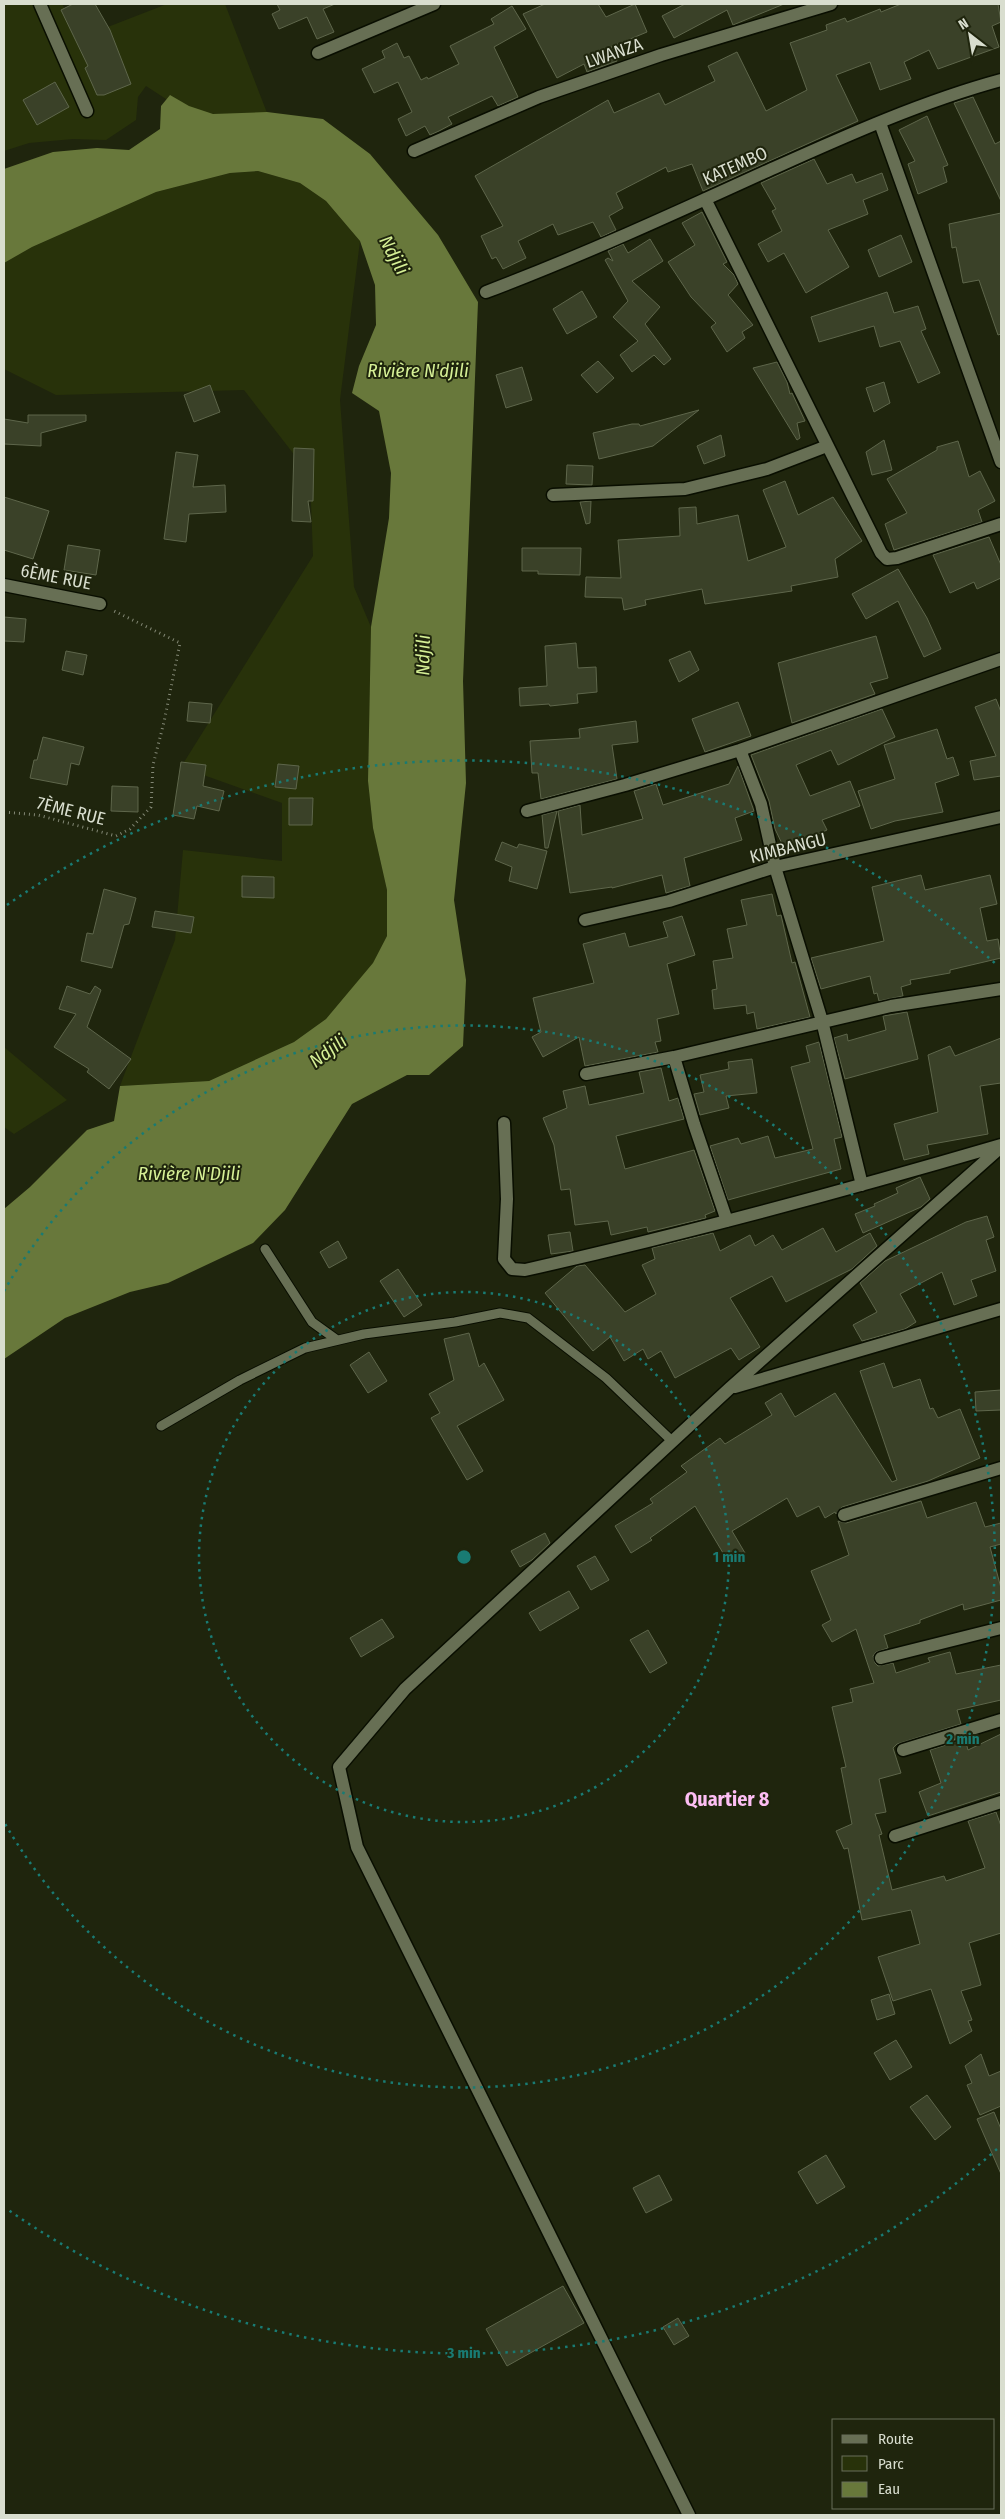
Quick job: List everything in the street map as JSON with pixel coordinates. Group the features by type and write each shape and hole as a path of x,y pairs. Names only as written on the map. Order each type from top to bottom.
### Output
{"street":[{"path":"40,4 87,111"},
{"path":"318,53 434,4"},
{"name":"LWANZA","path":"414,151 539,97 661,55 832,4"},
{"name":"KATEMBO","path":"486,292 579,256 833,141 974,87 1001,80"},
{"path":"880,123 1001,462"},
{"path":"705,199 881,553 887,559 1001,524"},
{"path":"553,496 685,489 767,469 827,446"},
{"name":"6ÈME RUE","path":"4,584 100,604"},
{"path":"527,811 625,785 740,750 1001,659"},
{"path":"740,750 760,804 775,867 822,1021 862,1185"},
{"name":"KIMBANGU","path":"585,920 669,901 775,867 1001,817"},
{"path":"586,1074 674,1057 891,1006 1001,989"},
{"path":"674,1057 694,1124 727,1221"},
{"path":"504,1123 506,1199 504,1259 512,1269 525,1270 727,1221 1001,1146"},
{"path":"689,2515 358,1848 339,1767 405,1689 730,1388 1001,1146"},
{"path":"730,1388 1001,1309"},
{"path":"844,1515 1001,1468"},
{"path":"881,1658 1001,1628"},
{"path":"903,1750 1001,1720"},
{"path":"895,1836 1001,1802"}],"lane":[{"path":"265,1249 312,1322 337,1340"},
{"path":"161,1426 240,1380 305,1348 337,1340 500,1313 528,1318 606,1378 673,1442"}],"path":[{"name":"7ÈME RUE","path":"4,812 38,815 116,836 130,829 151,807 153,765 180,643 100,604"}],"green space":[{"path":"4,4 62,4 82,37 167,4 225,4 269,118 186,112 146,86 138,97 136,120 106,140 73,139 29,143 4,151"},
{"path":"258,171 300,183 326,201 360,241 340,400 354,587 371,627 368,781 373,828 387,890 387,936 373,964 326,1019 294,1042 209,1081 120,1086 175,940 183,850 282,861 282,803 181,767 313,556 310,475 244,390 56,395 4,369 4,263 32,247 156,192 230,173"},
{"path":"4,1047 67,1100 14,1134 4,1127"}],"water":[{"name":"Rivière N'Djili","path":"170,95 189,106 213,114 267,112 323,119 370,154 438,235 478,302 463,681 466,783 454,900 466,980 463,1046 429,1075 407,1075 352,1104 285,1210 253,1243 168,1283 130,1292 65,1318 4,1359 4,1209 30,1187 87,1130 114,1121 120,1086 209,1081 294,1042 326,1019 373,963 387,936 387,890 373,828 368,781 371,627 389,518 391,473 379,411 352,393 359,366 376,325 375,285 360,241 326,201 300,183 258,171 230,173 156,192 32,247 4,263 4,169 53,152 97,148 129,150 160,129 161,106"}],"building":[{"path":"73,4 95,4 110,30 131,84 104,95 97,95 85,68 88,66 61,10"},
{"path":"277,4 335,4 323,9 334,32 317,39 307,17 279,29 272,14 280,10"},
{"path":"545,4 598,4 606,17 635,4 647,32 611,47 617,61 587,72 584,64 557,78 523,14"},
{"path":"685,4 784,4 733,25 727,10 674,38 662,16"},
{"path":"901,4 998,4 1001,22 992,26 999,47 938,69 929,50 904,62 911,79 880,90 870,62 836,75 858,121 703,191 692,164 668,172 666,167 616,193 623,208 609,216 616,230 601,237 593,222 558,235 553,224 518,241 526,258 503,269 496,257 492,259 481,236 503,226 475,176 608,100 614,113 659,93 665,105 715,81 708,66 737,52 766,111 807,90 790,43 827,30 826,25 845,18 847,22 880,9 881,12"},
{"path":"512,6 526,29 494,47 518,97 498,106 492,96 448,117 452,124 439,131 430,135 425,126 406,136 398,119 412,112 398,82 374,93 362,69 385,58 382,51 397,43 404,58 409,56 421,80 427,77 428,79 459,64 450,46 494,24 491,19"},
{"path":"55,82 69,107 37,125 23,100"},
{"path":"973,97 995,144 1001,141 1001,201 954,103"},
{"path":"927,116 948,165 943,167 947,182 918,194 908,164 915,161 899,130"},
{"path":"814,159 827,184 852,174 856,183 882,173 888,190 863,200 868,214 828,230 849,267 806,293 784,253 768,262 758,244 782,231 772,211 776,209 761,183"},
{"path":"702,212 727,262 723,264 734,275 738,284 728,295 753,325 742,332 745,338 727,352 711,327 716,323 691,297 668,262 695,245 682,223"},
{"path":"1001,213 1001,334 998,335 979,280 963,283 956,247 952,248 949,224"},
{"path":"901,235 912,262 879,277 868,250"},
{"path":"650,239 663,261 632,281 660,307 645,324 671,359 664,365 654,355 632,372 620,355 638,341 613,317 628,301 605,260 608,258 613,261 608,251 623,244 628,253"},
{"path":"582,291 597,317 567,334 553,309"},
{"path":"887,292 894,313 918,306 926,329 921,331 940,373 918,383 900,341 880,347 874,326 819,342 811,317"},
{"path":"598,361 614,378 597,393 581,375"},
{"path":"777,362 787,382 790,394 792,393 805,421 797,423 800,438 797,440 753,368"},
{"path":"522,367 532,400 506,408 496,375"},
{"path":"884,382 890,403 874,412 866,388"},
{"path":"210,385 220,412 194,422 184,395"},
{"path":"699,410 653,446 599,459 593,433 632,424 639,424 640,426"},
{"path":"28,415 86,415 86,421 41,433 41,446 4,444 4,419 28,423"},
{"path":"721,435 725,456 704,464 697,446"},
{"path":"884,440 892,470 872,475 866,452"},
{"path":"958,441 969,477 980,471 995,501 978,510 982,522 894,550 885,524 907,513 887,479 937,450 937,447"},
{"path":"294,448 314,449 313,501 308,501 311,522 292,521"},
{"path":"176,452 198,455 193,487 225,485 226,512 189,514 186,542 164,539"},
{"path":"567,465 593,466 592,485 566,484"},
{"path":"785,481 798,515 833,497 862,541 835,559 838,577 791,586 792,591 705,604 702,589 645,600 646,605 624,610 622,598 585,597 586,577 621,578 618,540 680,536 679,508 696,507 697,524 738,515 748,561 786,547 763,490"},
{"path":"4,497 49,511 33,559 4,550"},
{"path":"591,501 590,523 586,524 580,502"},
{"path":"989,537 1001,565 1001,578 977,589 974,582 950,593 933,555"},
{"path":"68,545 100,550 96,575 64,570"},
{"path":"522,548 581,548 580,575 538,574 538,571 522,571"},
{"path":"898,569 927,618 941,649 924,657 898,601 866,619 852,594"},
{"path":"4,617 26,619 24,642 4,641"},
{"path":"876,636 888,678 870,683 875,694 792,723 778,663"},
{"path":"576,643 578,668 596,667 597,692 577,694 578,703 550,706 549,704 520,706 519,688 547,686 545,646"},
{"path":"66,651 87,655 83,675 62,670"},
{"path":"690,651 699,670 679,682 669,660"},
{"path":"996,699 1001,712 1001,776 974,780 970,761 996,756 975,707"},
{"path":"189,702 212,704 210,723 187,721"},
{"path":"738,702 751,736 705,752 692,719"},
{"path":"882,709 895,737 838,765 831,750 796,765 810,796 850,781 860,806 822,820 827,830 785,850 775,829 769,801 751,755"},
{"path":"636,721 638,742 612,745 617,779 541,799 538,773 532,773 530,741 580,738 579,729"},
{"path":"937,729 947,759 953,757 959,775 935,783 943,812 895,821 871,829 858,791 895,779 884,745"},
{"path":"43,737 84,747 79,765 71,763 67,785 30,778 34,760 37,760"},
{"path":"181,762 206,765 203,786 224,791 219,811 197,806 194,819 173,815"},
{"path":"278,764 299,766 296,789 275,787"},
{"path":"738,766 754,811 735,818 742,840 684,858 690,886 666,893 662,875 612,888 570,893 558,811 580,805 582,835 643,819 634,791 656,784 663,805 729,784"},
{"path":"112,786 138,787 138,812 111,811"},
{"path":"289,798 313,798 312,825 289,825"},
{"path":"557,811 548,848 545,848 542,815"},
{"path":"502,842 517,848 519,844 547,851 537,889 509,881 512,867 495,860"},
{"path":"921,875 925,890 990,875 997,904 980,908 987,941 998,939 1001,958 950,970 950,973 910,980 911,984 901,987 903,996 879,1001 877,993 874,994 870,976 821,989 811,958 884,941 872,887"},
{"path":"242,876 274,877 274,898 242,897"},
{"path":"104,889 136,898 129,924 124,925 112,968 81,961 87,933 93,934"},
{"path":"772,894 777,916 781,915 792,963 795,962 810,1017 757,1029 754,1012 747,1014 746,1005 714,1009 712,990 717,989 713,961 733,958 727,929 747,925 741,900"},
{"path":"155,911 194,917 191,933 152,927"},
{"path":"682,916 695,955 667,964 679,1014 657,1019 661,1041 655,1042 658,1052 585,1066 579,1037 543,1057 532,1037 541,1032 533,998 594,983 583,944 625,933 629,947 668,937 663,922"},
{"path":"67,986 90,994 95,986 101,990 87,1027 131,1059 109,1089 87,1072 89,1069 54,1047 76,1014 59,1009"},
{"path":"907,1012 918,1059 845,1079 834,1038 847,1034 848,1041 886,1030 883,1016"},
{"path":"1001,1038 1001,1083 980,1086 988,1134 927,1145 929,1154 904,1160 894,1124 938,1112 928,1055 950,1046 955,1056"},
{"path":"819,1042 842,1137 834,1139 841,1169 728,1200 710,1146 738,1138 741,1144 768,1136 775,1158 813,1149 791,1067 810,1062 806,1046"},
{"path":"752,1059 757,1093 726,1096 729,1108 700,1115 694,1094 704,1092 700,1075 729,1069 728,1062"},
{"path":"661,1068 669,1101 678,1098 684,1119 616,1136 625,1169 694,1150 715,1211 705,1215 706,1218 648,1232 647,1227 611,1235 608,1221 575,1225 570,1189 561,1190 554,1145 543,1118 567,1108 563,1091 585,1086 589,1105 644,1093 639,1072"},
{"path":"920,1177 930,1199 921,1207 863,1233 855,1214 875,1206 874,1204 898,1193 896,1188"},
{"path":"987,1216 994,1237 986,1240 996,1271 971,1280 977,1296 954,1305 942,1272 900,1294 916,1322 905,1329 862,1341 853,1325 877,1312 860,1283 885,1261 966,1222"},
{"path":"823,1228 836,1252 870,1233 877,1246 852,1269 786,1302 772,1276 730,1298 760,1347 739,1360 731,1348 675,1378 661,1351 648,1359 643,1349 624,1361 610,1337 593,1351 545,1293 577,1266 585,1265 625,1312 656,1294 642,1265 655,1259 652,1248 713,1233 720,1251 750,1235 755,1246 773,1235 782,1250"},
{"path":"570,1232 573,1251 551,1254 548,1235"},
{"path":"338,1241 347,1258 329,1268 320,1252"},
{"path":"398,1269 422,1305 404,1317 380,1281"},
{"path":"469,1333 479,1367 484,1363 504,1400 457,1426 483,1471 467,1480 431,1418 440,1413 429,1394 454,1380 444,1339"},
{"path":"369,1352 387,1381 368,1393 350,1365"},
{"path":"884,1363 893,1388 920,1379 930,1409 933,1408 938,1418 960,1409 980,1458 928,1481 842,1507 836,1514 835,1512 825,1518 819,1506 797,1517 787,1498 732,1531 745,1553 729,1563 695,1506 650,1538 652,1540 631,1553 615,1526 653,1503 650,1499 687,1472 681,1466 720,1438 725,1444 772,1415 765,1403 781,1393 795,1417 835,1393 892,1482 897,1480 860,1371"},
{"path":"1001,1390 1001,1410 976,1411 975,1392"},
{"path":"921,1501 927,1518 976,1502 985,1527 1001,1523 1001,1544 990,1547 1001,1588 1001,1600 964,1610 963,1604 920,1620 920,1623 884,1635 888,1648 876,1652 873,1656 878,1666 893,1663 896,1673 930,1662 928,1658 950,1652 956,1674 1001,1665 1001,1700 957,1710 961,1724 897,1744 893,1748 901,1773 879,1779 886,1812 875,1814 882,1834 879,1835 892,1890 944,1876 946,1881 985,1868 968,1821 996,1812 1001,1826 1001,1933 969,1943 981,1985 961,1991 972,2020 968,2021 972,2031 950,2044 931,1989 893,2001 878,1957 920,1944 911,1910 862,1920 848,1848 844,1849 836,1831 852,1824 841,1768 846,1767 832,1707 853,1702 850,1689 874,1683 856,1629 832,1642 822,1625 831,1620 811,1571 849,1555 838,1521 846,1523"},
{"path":"545,1533 550,1543 532,1560 520,1567 511,1551"},
{"path":"595,1556 609,1580 591,1590 577,1566"},
{"path":"569,1591 579,1608 540,1631 529,1613"},
{"path":"382,1619 394,1637 361,1657 350,1638"},
{"path":"648,1630 667,1663 650,1673 630,1640"},
{"path":"1001,1734 1001,1792 928,1816 919,1792 941,1783 930,1750 965,1739 968,1750"},
{"path":"889,1994 895,2014 877,2020 871,2000"},
{"path":"896,2040 912,2067 890,2080 874,2053"},
{"path":"981,2054 989,2076 1001,2071 1001,2106 980,2115 967,2085 972,2083 965,2066"},
{"path":"927,2095 951,2127 935,2140 910,2107"},
{"path":"994,2112 1001,2129 1001,2174 977,2119"},
{"path":"826,2155 845,2187 817,2204 798,2172"},
{"path":"659,2175 672,2200 646,2213 633,2188"},
{"path":"563,2286 584,2323 507,2366 486,2329"},
{"path":"678,2318 689,2336 674,2345 663,2327"}],"district":[{"name":"Quartier 8","path":"727,1799"}],"water label":[{"name":"Ndjili","path":"394,255"},
{"name":"Rivière N'djili","path":"418,370"},
{"name":"Ndjili","path":"423,655"},
{"name":"Ndjili","path":"328,1051"}]}
